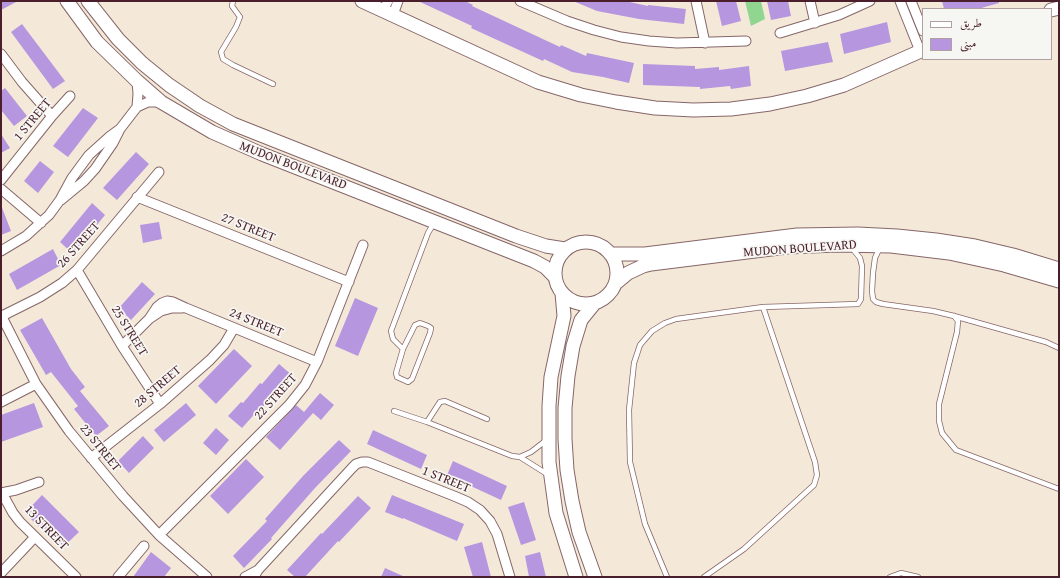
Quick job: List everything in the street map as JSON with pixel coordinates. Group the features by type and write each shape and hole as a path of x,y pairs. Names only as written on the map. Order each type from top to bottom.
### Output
{"street":[{"name":"MUDON BOULEVARD","path":"67,1 97,42 137,81 161,102 206,129 237,144 540,263 555,276"},
{"name":"MUDON BOULEVARD","path":"88,1 118,40 142,63 169,85 200,106 233,124 516,236 546,246 565,249"},
{"path":"362,1 388,9 538,82 581,95 616,102 654,108 693,110 731,109 777,103 807,96 844,85 922,50 900,1"},
{"path":"388,9 398,1"},
{"path":"520,1 567,21 621,37 677,43 746,41"},
{"path":"696,1 705,43"},
{"path":"810,1 815,23"},
{"path":"780,33 839,15 870,1"},
{"path":"911,1 922,28"},
{"path":"1,54 22,82 52,116"},
{"path":"137,81 137,107"},
{"name":"1 STREET","path":"1,180 52,116 70,96"},
{"path":"60,200 89,176 106,155 120,129 137,107 148,102 161,102"},
{"path":"1,251 26,236 49,215 60,200 79,168 97,147 120,129"},
{"path":"79,168 89,176"},
{"name":"26 STREET","path":"1,316 40,297 62,283 77,270 159,172"},
{"path":"1,189 41,223"},
{"name":"27 STREET","path":"137,197 349,282"},
{"name":"MUDON BOULEVARD","path":"611,254 637,255 797,235 858,234 913,237 975,246 1013,255 1059,269"},
{"path":"594,304 582,304 571,301 562,293 557,285 555,276 555,266 565,249 584,241 604,247 611,254 616,263 618,274 616,283 611,292 594,304 582,320 573,346 565,408 567,470 572,501 579,532 595,577"},
{"name":"22 STREET","path":"159,534 298,396 312,374 363,245"},
{"name":"MUDON BOULEVARD","path":"616,283 628,273 651,264 787,247 848,245 928,250 977,258 1059,281"},
{"name":"25 STREET","path":"77,270 122,346 160,404"},
{"path":"562,293 564,316 551,377 548,434 550,476 556,513 576,577"},
{"name":"24 STREET","path":"122,346 149,319 166,309 186,308 317,362"},
{"name":"23 STREET","path":"1,316 36,384 69,431 123,496 159,534 208,577"},
{"name":"28 STREET","path":"91,458 160,404 217,353 234,328"},
{"path":"1,402 36,384"},
{"name":"1 STREET","path":"256,574 347,475 359,469 377,466 468,502 480,510 490,521 497,534 510,577"},
{"name":"13 STREET","path":"39,482 16,490 1,493 13,513 34,538 76,577"},
{"path":"1,573 34,538"},
{"path":"118,577 144,546"},
{"path":"244,577 256,574"}],"lane":[{"path":"233,1 232,6 240,17 236,27 221,52 223,59 233,66 273,84"},
{"path":"403,349 393,340 391,331 428,233 435,221"},
{"path":"667,577 645,524 630,462 630,410 634,363 640,345 652,331 665,323 676,319 763,307 858,304 861,299 862,266 860,258 856,252 848,245"},
{"path":"880,246 875,258 873,273 872,291 873,299 875,301 883,304 933,311 954,316 1046,342 1059,348"},
{"path":"704,577 744,549 814,485 817,475 815,462 763,307"},
{"path":"954,316 958,321 957,332 939,404 939,421 942,433 956,450 1059,489"},
{"path":"420,323 431,328 412,380 408,382 397,377 396,373 403,349 415,324 420,323"},
{"path":"427,422 440,402 445,401 487,419"},
{"path":"394,411 427,422 512,456 520,457 550,476"},
{"path":"520,457 531,452 544,442 548,434"},
{"path":"890,577 900,572 918,577"}],"green space":[{"path":"745,1 761,1 765,19 751,26"}],"building":[{"path":"1,1 18,1 1,10"},
{"path":"418,1 465,1 473,5 472,6 560,47 561,45 586,56 587,53 634,63 629,83 572,72 544,59 543,61 471,28 472,26"},
{"path":"573,1 625,1 648,6 686,9 684,24 639,19 597,11"},
{"path":"716,1 736,1 741,21 722,26"},
{"path":"767,1 788,1 791,16 771,20"},
{"path":"942,1 999,1 999,3 982,8 944,8"},
{"path":"887,22 891,42 844,54 840,34"},
{"path":"22,24 65,81 53,89 11,32"},
{"path":"828,42 833,62 785,71 781,51"},
{"path":"643,64 695,66 695,69 719,67 719,70 749,66 751,86 731,89 730,86 700,89 700,87 643,85"},
{"path":"5,88 27,116 14,126 1,110 1,91"},
{"path":"83,108 98,118 68,157 53,146"},
{"path":"1,134 10,148 1,153"},
{"path":"136,152 149,164 117,200 103,188"},
{"path":"40,161 54,172 38,193 24,181"},
{"path":"92,203 105,215 73,254 60,242"},
{"path":"1,205 11,231 1,235"},
{"path":"159,222 162,239 143,243 140,225"},
{"path":"53,249 61,265 17,290 9,274"},
{"path":"142,282 155,294 131,320 119,308"},
{"path":"355,298 378,308 358,356 335,346"},
{"path":"42,318 71,369 85,387 80,391 109,426 96,436 74,409 78,406 51,372 46,375 20,330"},
{"path":"234,349 252,366 216,404 198,386"},
{"path":"279,364 293,376 280,391 279,389 242,428 228,416 241,402 243,403 260,383 262,384"},
{"path":"320,393 334,405 321,420 313,413 280,450 266,437 296,405 304,412"},
{"path":"34,403 43,427 1,442 1,415"},
{"path":"186,403 196,415 164,442 154,430"},
{"path":"216,428 229,440 216,455 203,443"},
{"path":"373,430 427,455 421,469 367,444"},
{"path":"143,436 154,448 129,473 118,461"},
{"path":"339,440 351,451 315,488 271,538 272,539 244,568 233,556 267,521 265,519 303,476"},
{"path":"246,459 264,477 228,514 210,496"},
{"path":"453,461 507,486 501,500 447,475"},
{"path":"42,495 79,532 61,549 25,513"},
{"path":"392,495 464,524 457,541 385,512"},
{"path":"358,496 371,508 305,577 295,577 287,570"},
{"path":"524,502 536,540 521,545 508,507"},
{"path":"482,542 491,577 473,577 464,547"},
{"path":"151,552 171,568 164,577 133,577"},
{"path":"540,552 546,577 529,577 525,556"},
{"path":"385,568 405,577 381,577"}]}
